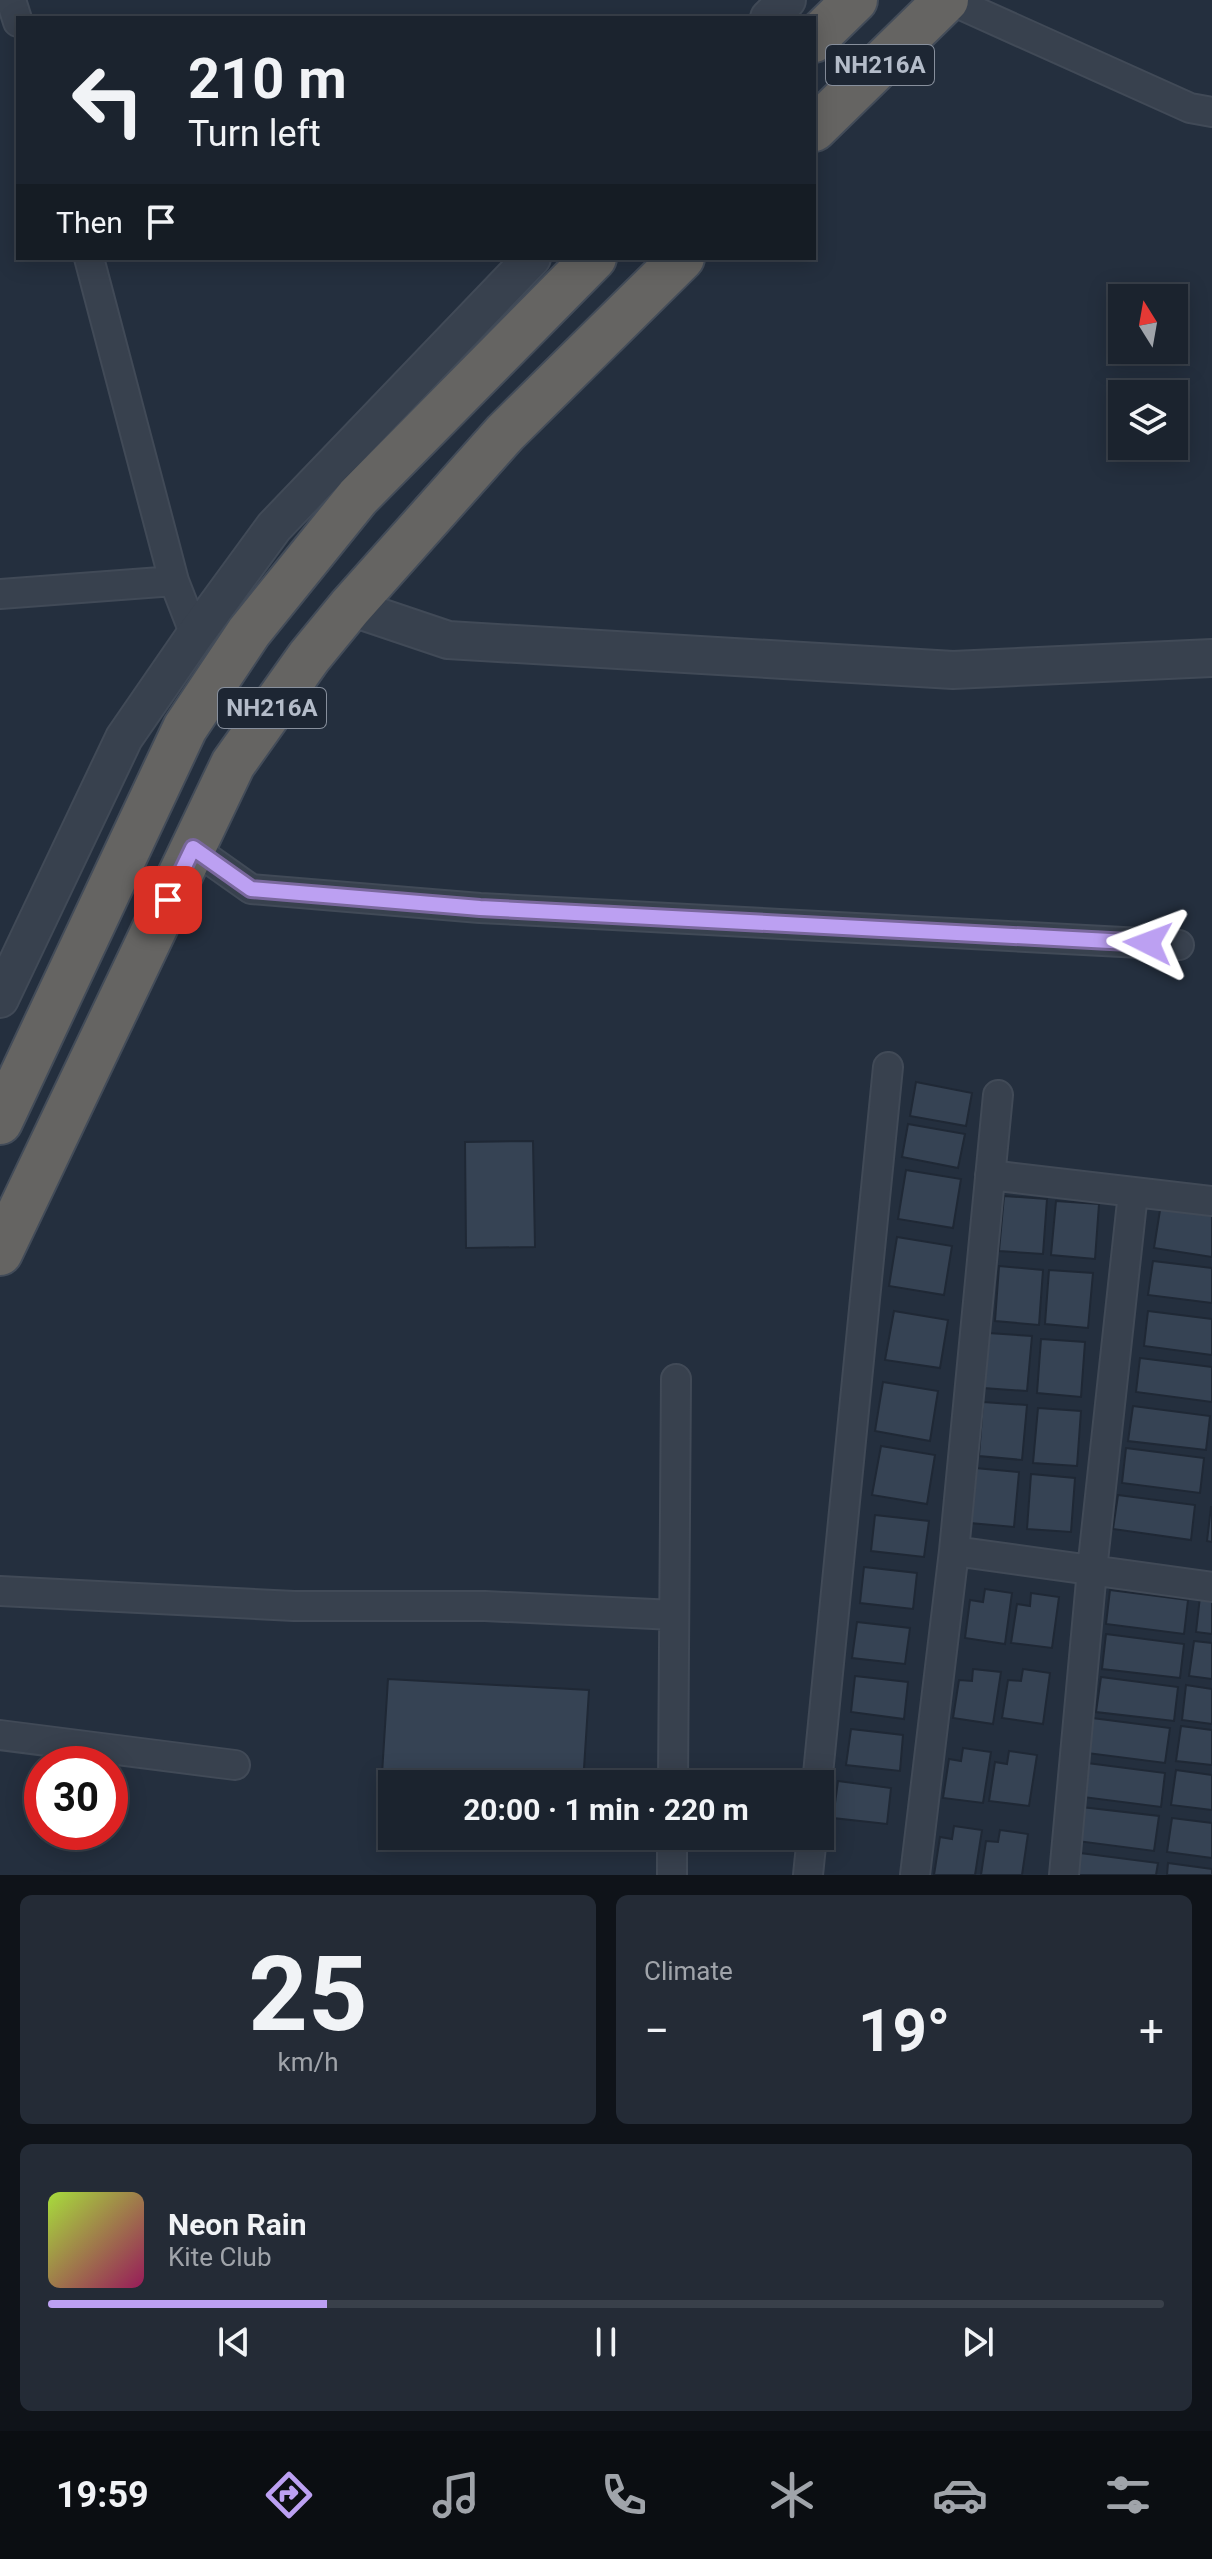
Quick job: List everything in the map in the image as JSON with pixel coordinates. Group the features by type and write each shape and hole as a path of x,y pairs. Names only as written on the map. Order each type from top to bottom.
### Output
{"highway":[{"name":"NH216A","path":"816,38 855,0"},
{"name":"NH216A","path":"816,127 948,0"},
{"name":"NH216A","path":"0,1122 185,728 249,632 358,497 592,260"},
{"name":"NH216A","path":"0,1253 233,764 309,657 350,607 505,433 680,260"}],"street":[{"path":"771,16 787,0"},
{"path":"948,0 1190,108 1212,112"},
{"path":"90,260 174,581 195,635"},
{"path":"0,998 124,738 195,635 274,527 530,260"},
{"path":"0,594 174,581"},
{"path":"350,607 448,640 953,670 1212,658"},
{"path":"193,848 251,889 480,908 1179,945"},
{"path":"818,1770 888,1067"},
{"path":"915,1875 954,1551 998,1095"},
{"path":"990,1175 1212,1201"},
{"path":"1064,1875 1092,1570 1133,1193"},
{"path":"673,1770 676,1379"},
{"path":"954,1551 1212,1587"},
{"path":"0,1591 294,1606 485,1606 674,1615"},
{"path":"0,1735 235,1765"},
{"path":"672,1850 672,1875"},
{"path":"808,1875 811,1850"}],"building":[{"path":"916,1082 972,1093 966,1126 910,1116"},
{"path":"908,1124 965,1134 958,1168 902,1157"},
{"path":"533,1141 535,1247 466,1248 465,1142"},
{"path":"906,1170 961,1179 953,1228 898,1219"},
{"path":"1004,1196 1047,1199 1043,1254 999,1251"},
{"path":"1056,1201 1099,1204 1095,1259 1051,1255"},
{"path":"1161,1204 1212,1212 1212,1257 1154,1248"},
{"path":"897,1237 952,1246 944,1295 889,1286"},
{"path":"1153,1261 1212,1268 1212,1303 1148,1295"},
{"path":"999,1266 1043,1270 1039,1325 995,1321"},
{"path":"1049,1270 1093,1273 1088,1328 1045,1324"},
{"path":"894,1311 948,1320 940,1368 885,1360"},
{"path":"1148,1311 1212,1319 1212,1355 1144,1346"},
{"path":"988,1333 1032,1336 1027,1391 983,1388"},
{"path":"1041,1339 1085,1342 1081,1397 1037,1393"},
{"path":"1140,1358 1212,1367 1212,1402 1136,1392"},
{"path":"883,1382 938,1391 930,1441 875,1431"},
{"path":"983,1402 1027,1405 1022,1460 979,1456"},
{"path":"1133,1406 1210,1416 1206,1450 1128,1441"},
{"path":"1038,1408 1081,1411 1077,1466 1033,1463"},
{"path":"881,1446 935,1455 927,1504 872,1495"},
{"path":"1126,1448 1204,1458 1200,1493 1122,1483"},
{"path":"975,1468 1019,1472 1014,1527 970,1523"},
{"path":"1031,1474 1075,1478 1071,1532 1027,1529"},
{"path":"1118,1495 1195,1505 1191,1540 1113,1529"},
{"path":"1212,1507 1212,1542 1207,1541"},
{"path":"875,1515 929,1521 924,1557 871,1551"},
{"path":"864,1567 917,1573 913,1609 860,1603"},
{"path":"985,1589 1012,1593 1005,1644 965,1638 970,1600 983,1602"},
{"path":"1110,1590 1188,1600 1184,1634 1106,1624"},
{"path":"1031,1593 1059,1597 1052,1648 1011,1643 1017,1604 1030,1606"},
{"path":"1200,1597 1212,1599 1212,1634 1196,1632"},
{"path":"857,1622 910,1628 905,1664 852,1658"},
{"path":"1106,1634 1184,1644 1180,1678 1102,1669"},
{"path":"1194,1641 1212,1643 1212,1679 1189,1676"},
{"path":"973,1669 1001,1672 993,1724 953,1718 959,1680 972,1681"},
{"path":"1023,1669 1050,1673 1043,1724 1002,1718 1008,1680 1021,1681"},
{"path":"855,1676 908,1682 904,1719 851,1712"},
{"path":"1101,1677 1178,1687 1174,1721 1096,1712"},
{"path":"388,1679 589,1690 584,1770 382,1770"},
{"path":"1186,1685 1212,1689 1212,1724 1182,1720"},
{"path":"1092,1718 1170,1728 1165,1763 1087,1753"},
{"path":"1181,1726 1212,1730 1212,1765 1176,1761"},
{"path":"851,1729 903,1735 900,1771 846,1765"},
{"path":"963,1748 991,1752 983,1803 943,1798 949,1759 961,1761"},
{"path":"1009,1751 1037,1755 1029,1806 989,1801 995,1762 1007,1764"},
{"path":"1087,1763 1165,1773 1161,1807 1083,1797"},
{"path":"1176,1770 1212,1775 1212,1810 1171,1805"},
{"path":"838,1781 891,1788 887,1824 834,1818"},
{"path":"1081,1807 1159,1816 1154,1851 1077,1841"},
{"path":"1172,1818 1212,1823 1212,1858 1167,1852"},
{"path":"954,1826 982,1830 975,1875 934,1875 940,1837 952,1839"},
{"path":"1000,1830 1028,1834 1022,1875 981,1875 986,1841 998,1842"},
{"path":"1080,1853 1158,1863 1156,1875 1077,1875"},
{"path":"1168,1863 1212,1869 1212,1875 1167,1875"}],"route":[{"path":"168,900 193,848 251,889 480,908 1148,943"}]}
